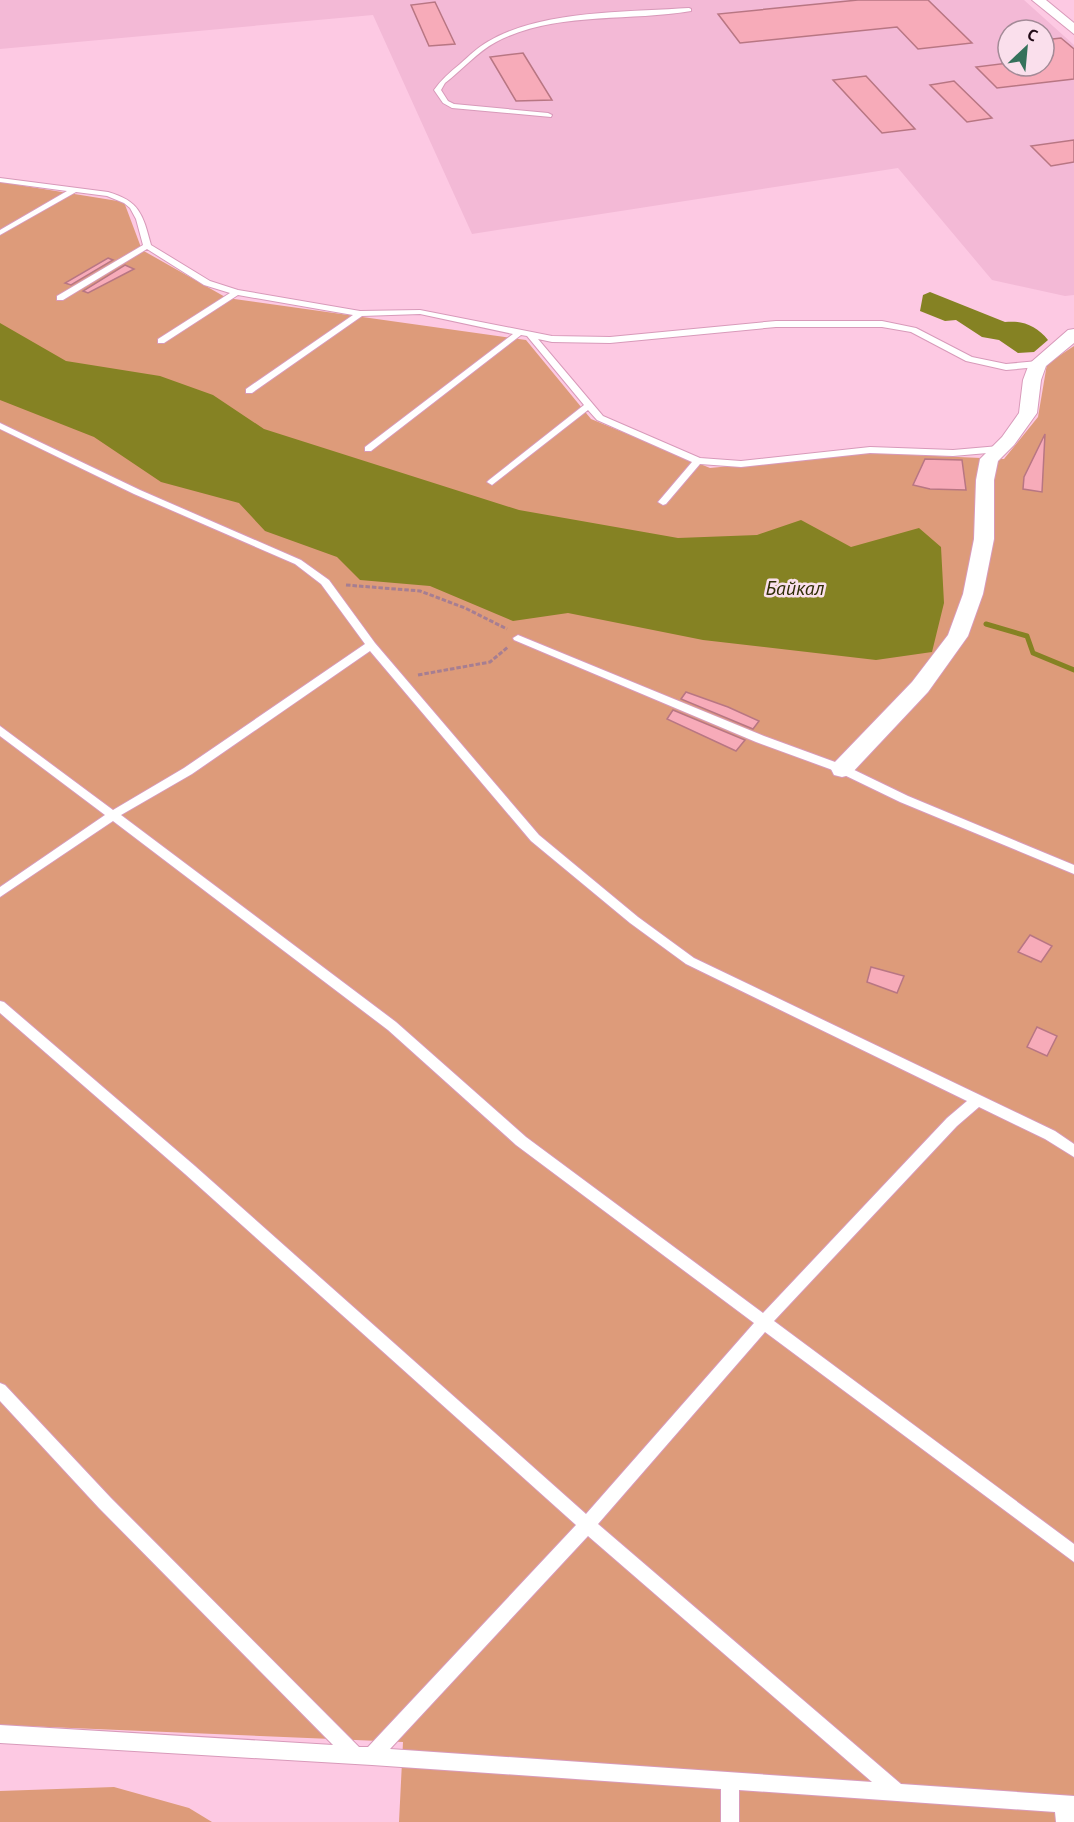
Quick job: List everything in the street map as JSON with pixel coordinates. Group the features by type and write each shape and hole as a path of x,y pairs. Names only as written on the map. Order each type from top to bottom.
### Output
{"street":[{"path":"1038,0 1074,30"},
{"path":"842,769 920,687 958,636 973,594 984,539 985,480 989,459 1028,413 1032,380 1038,364 1074,334"}],"lane":[{"path":"548,115 452,106 445,102 437,90 443,82 492,42 537,25 689,10"},
{"path":"0,180 108,194 124,199 136,209 147,246 207,283 237,292 360,314 420,312 518,334 552,339 610,340 776,324 882,324 913,330 969,359 1006,368 1038,364"},
{"path":"0,233 73,191"},
{"path":"60,298 147,246"},
{"path":"161,341 237,292"},
{"path":"249,391 360,314"},
{"path":"368,449 518,334"},
{"path":"530,335 600,418 698,461 741,464 870,450 953,453 999,449"},
{"path":"492,482 588,406"},
{"path":"0,426 137,492 298,562 325,582 371,645 535,838 634,920 690,961 1050,1135 1074,1151"},
{"path":"663,502 698,461"},
{"path":"518,638 760,739 842,769 904,799 1074,870"},
{"path":"0,893 113,816 188,771 371,645"},
{"path":"0,730 392,1026 521,1141 1074,1554"},
{"path":"0,1006 190,1170 587,1525 898,1793"},
{"path":"364,1756 587,1525 765,1321 952,1122 976,1101"},
{"path":"0,1390 105,1503 364,1756"},
{"path":"0,1734 364,1756 1068,1804 1065,1822"},
{"path":"730,1782 730,1822"}],"path":[{"path":"325,582 420,591 465,608 502,626 518,638 490,662 468,662 441,672 398,677"}],"shaded area":[{"path":"0,0 1024,0 1044,18 996,18 996,78 1056,78 1056,29 1074,45 1074,295 1065,296 992,280 898,168 472,234 373,15 0,49"},
{"path":"0,182 124,202 142,250 227,298 526,340 591,419 710,468 867,453 1004,459 1038,417 1047,364 1074,346 1074,1822 399,1822 403,1742 0,1725"},
{"path":"114,1787 189,1808 212,1822 0,1822 0,1791"}],"water":[{"path":"930,292 1005,322 1029,325 1048,340 1034,352 1018,353 999,340 982,337 956,320 945,321 920,311 923,295"},
{"name":"Байкал","path":"0,323 66,361 160,376 213,395 264,429 519,510 678,538 757,535 801,520 851,547 919,528 941,547 944,603 932,652 876,660 703,640 568,613 513,621 430,586 360,580 337,557 265,531 239,503 161,482 94,437 0,400"}],"building":[{"path":"858,0 928,0 972,43 918,49 897,27 740,43 718,14"},
{"path":"435,2 455,44 429,46 411,5"},
{"path":"1061,38 1074,49 1074,79 997,88 976,67 996,64 996,78 1056,78 1056,39"},
{"path":"523,53 552,100 516,101 490,57"},
{"path":"866,76 915,129 882,133 833,80"},
{"path":"954,81 992,118 967,122 930,85"},
{"path":"1074,140 1074,162 1051,166 1031,146"},
{"path":"108,258 113,260 71,285 65,283"},
{"path":"125,265 134,269 88,293 83,291"},
{"path":"1045,434 1042,492 1023,489 1024,477"},
{"path":"925,459 962,460 966,490 930,489 913,485"},
{"path":"686,692 759,721 753,729 681,699"},
{"path":"673,710 745,740 736,751 667,719"},
{"path":"1030,935 1052,946 1041,962 1018,952"},
{"path":"871,967 904,976 897,993 867,982"},
{"path":"1037,1027 1057,1036 1047,1056 1027,1047"}],"waterway":[{"path":"986,624 1027,636 1033,653 1074,670"}]}
